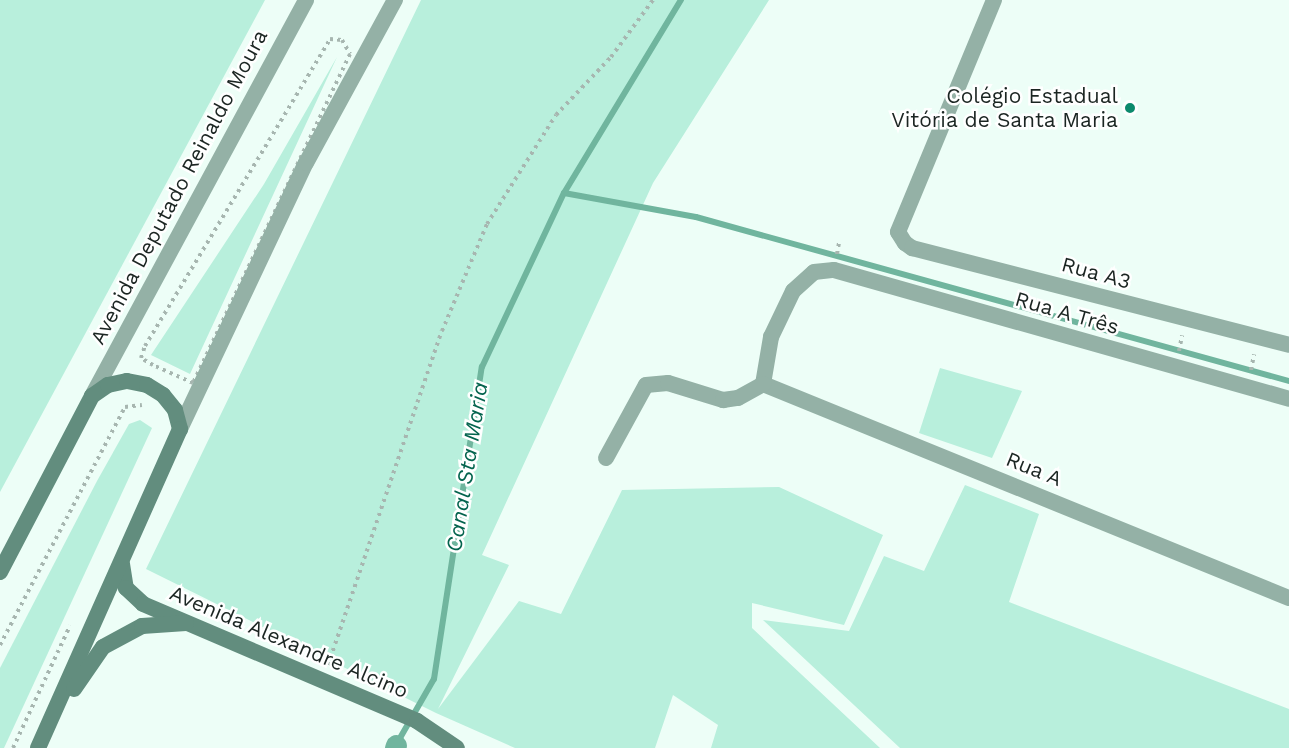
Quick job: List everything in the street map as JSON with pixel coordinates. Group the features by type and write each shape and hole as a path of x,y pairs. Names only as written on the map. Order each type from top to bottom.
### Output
{"main road":[{"path":"0,572 92,396 108,385 127,381 147,385 163,395 175,410 180,429 122,564 38,748"},
{"name":"Avenida Alexandre Alcino","path":"122,564 126,588 143,604 190,622 383,706 451,742"},
{"path":"52,720 103,647 142,626 190,622"}],"street":[{"name":"Avenida Deputado Reinaldo Moura","path":"92,396 306,0"},
{"path":"180,429 306,163 395,0"},
{"name":"Rua A3","path":"994,0 898,231 912,248 1258,339 1289,345"},
{"name":"Rua A Três","path":"762,384 771,337 793,291 814,272 834,270 1289,399"},
{"path":"606,458 646,385 668,383 723,400 738,398 762,384"},
{"name":"Rua A","path":"762,384 1289,598"}],"path":[{"path":"323,680 442,331 487,224 556,116 611,57 653,0"},
{"path":"330,39 342,40 350,54 194,383 141,358 145,346 330,39"},
{"path":"1176,367 1186,320"},
{"path":"1246,387 1258,339"},
{"path":"0,645 125,407 148,405"},
{"path":"13,748 74,618"}],"green space":[{"path":"0,0 265,0 0,492"},
{"path":"421,0 769,0 653,183 482,555 509,565 438,709 519,601 561,614 622,490 779,487 883,535 844,625 752,603 752,628 880,748 711,748 718,725 673,695 655,748 515,748 436,713 146,569"},
{"path":"337,57 190,374 151,355 264,184"},
{"path":"940,368 1022,391 992,458 919,433"},
{"path":"140,420 152,428 4,748 0,748 0,668 129,424"},
{"path":"965,485 1039,514 1009,602 1289,709 1289,748 900,748 763,620 849,631 884,556 924,571"}],"waterway":[{"name":"Canal Sta Maria","path":"396,745 434,679 482,367 564,193 681,0"},
{"path":"564,193 696,217 1289,381"}],"place":[{"name":"Colégio Estadual Vitória de Santa Maria","path":"1130,108"}]}
